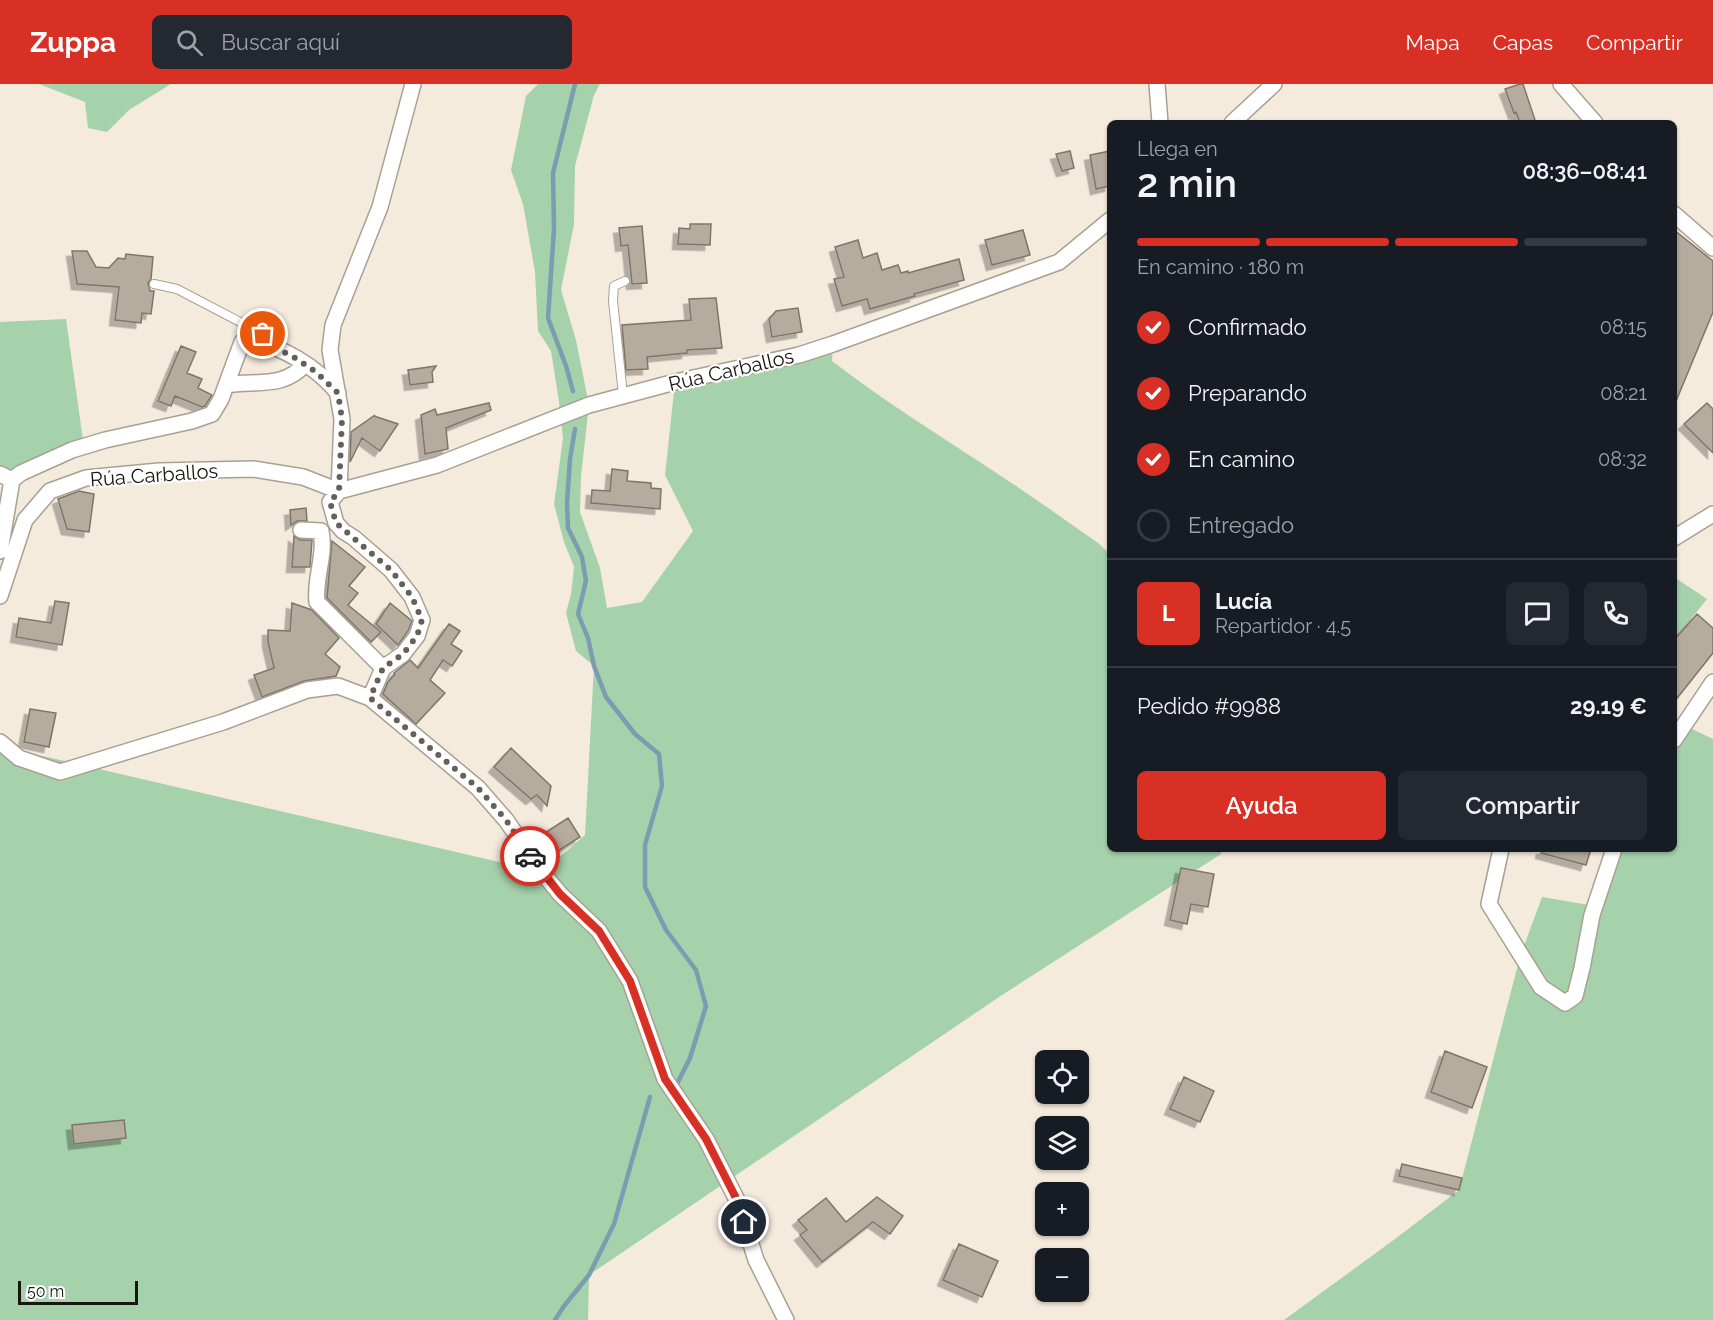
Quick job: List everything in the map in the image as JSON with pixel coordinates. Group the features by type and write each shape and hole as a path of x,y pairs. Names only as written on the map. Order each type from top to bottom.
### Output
{"street":[{"path":"370,698 383,668 403,654 417,636 422,620 412,597 391,570 336,523 330,502 339,491 342,419 330,350 333,325 380,207 413,84"},
{"path":"1157,84 1160,120"},
{"path":"1235,120 1274,84"},
{"path":"1561,84 1592,120"},
{"path":"1677,217 1713,248"},
{"name":"Rúa Carballos","path":"0,596 25,520 50,491 86,478 159,471 253,469 303,477 339,491 437,465 559,416 623,396 675,382 799,355 833,344 1059,262 1107,222"},
{"name":"Rúa Carballos","path":"0,551 6,477 21,473 72,450 212,414 222,399 242,342 247,339 264,343"},
{"path":"264,343 305,364 333,386 338,393"},
{"path":"226,385 274,382 296,374 305,364"},
{"path":"1677,536 1713,514"},
{"path":"301,530 321,531 324,544 316,602 383,668"},
{"path":"1677,736 1713,682"},
{"path":"0,742 19,758 60,772 223,722 307,690 338,686 370,698 478,788 506,820 542,873 560,894 599,931 630,981 665,1079 706,1139 738,1202 756,1260 786,1320"},
{"path":"1500,852 1489,904 1541,987 1565,1003 1575,996 1592,915 1613,852"}],"lane":[{"path":"623,396 613,301 614,286 625,281"},
{"path":"154,284 177,289 263,334 264,343"}],"green space":[{"path":"39,84 171,84 129,110 107,132 88,128 85,102"},
{"path":"538,84 600,84 594,95 575,166 574,224 561,290 576,340 589,405 581,476 580,512 600,568 607,608 642,602 693,531 665,475 675,382 833,344 832,361 892,404 1047,507 1107,551 1107,852 1221,852 1221,854 1002,995 589,1275 588,1320 0,1320 0,746 542,872 585,835 594,666 576,651 566,613 574,567 564,542 554,504 563,438 559,402 551,351 538,331 535,272 523,204 511,170 526,96"},
{"path":"66,319 83,440 5,472 0,469 0,322"},
{"path":"1677,579 1707,599 1677,636"},
{"path":"1688,727 1713,739 1713,1320 1284,1320 1459,1190 1520,957 1542,897 1595,906 1613,852 1677,852 1677,742"}],"building":[{"path":"1523,84 1535,120 1519,120 1505,89"},
{"path":"1070,151 1074,168 1062,171 1056,154"},
{"path":"1107,152 1107,187 1096,189 1090,155"},
{"path":"690,224 711,224 710,245 678,244 679,228 690,229"},
{"path":"642,226 647,283 632,284 628,245 621,246 619,228"},
{"path":"1023,230 1030,255 992,265 985,240"},
{"path":"1677,232 1713,261 1713,312 1677,399"},
{"path":"858,240 863,258 877,253 882,270 898,265 901,273 908,271 908,273 959,259 964,280 870,309 867,299 842,306 834,279 844,277 835,247"},
{"path":"72,251 87,251 96,267 109,268 118,258 125,259 126,254 153,257 151,279 148,283 150,291 154,291 151,314 142,313 141,323 115,320 119,287 77,284"},
{"path":"716,298 722,348 687,350 687,353 647,357 648,369 626,370 622,325 691,320 689,299"},
{"path":"798,308 802,332 772,337 769,319 776,311"},
{"path":"181,346 196,352 187,373 202,379 198,388 212,395 205,406 202,407 175,396 171,406 158,401"},
{"path":"436,366 432,372 433,382 410,385 408,370"},
{"path":"489,403 491,410 446,428 448,449 425,454 421,415 435,409 437,415"},
{"path":"1707,403 1713,409 1713,453 1684,424"},
{"path":"375,415 398,424 380,451 362,438 350,462 351,432"},
{"path":"612,469 628,471 627,481 651,483 651,488 661,489 660,509 591,503 592,490 610,491"},
{"path":"79,491 94,494 89,532 67,529 58,499"},
{"path":"306,508 307,521 297,521 291,525 290,510"},
{"path":"294,536 300,540 312,540 310,567 292,567"},
{"path":"332,541 365,567 349,586 358,593 348,605 381,632 371,642 327,598"},
{"path":"55,601 69,603 62,645 16,637 19,618 51,623"},
{"path":"292,603 312,610 339,638 325,654 340,667 336,676 304,681 262,697 254,675 274,668 268,642 268,630 290,631"},
{"path":"390,603 412,621 398,645 376,624"},
{"path":"1697,614 1713,628 1713,653 1677,698 1677,637"},
{"path":"449,624 460,631 451,644 462,651 452,666 443,660 430,680 445,693 416,724 383,694 394,673 410,660 418,668"},
{"path":"30,709 56,713 49,747 24,742"},
{"path":"511,748 551,786 547,806 537,795 531,799 494,767"},
{"path":"568,818 580,837 555,853 543,834"},
{"path":"1541,852 1590,852 1586,865"},
{"path":"1181,868 1214,874 1208,907 1191,904 1187,924 1170,920"},
{"path":"1445,1051 1487,1067 1472,1108 1431,1092"},
{"path":"1184,1077 1214,1091 1200,1122 1170,1109"},
{"path":"124,1120 126,1138 74,1144 72,1125"},
{"path":"1402,1164 1462,1178 1459,1190 1399,1176"},
{"path":"877,1197 903,1216 890,1234 873,1222 822,1262 800,1235 807,1230 798,1220 826,1198 846,1222"},
{"path":"959,1244 998,1261 982,1297 943,1280"}],"waterway":[{"path":"573,391 548,318 554,229 553,173 575,84"},
{"path":"575,429 567,503 568,528 582,557 586,581 578,614 588,638 594,666 606,697 635,734 659,754 662,786 645,845 645,887 666,930 696,970 706,1006 690,1058 678,1082"},
{"path":"555,1320 589,1275 614,1224 650,1097"}],"way so far":[{"path":"263,334 264,343 292,356 316,372 338,393 342,419 339,491 330,502 336,523 391,570 412,597 422,620 417,636 403,654 383,668 370,698 478,788 506,820 530,856"}],"route":[{"path":"530,856 560,894 599,931 630,981 665,1079 706,1139 738,1202 744,1222"}]}
